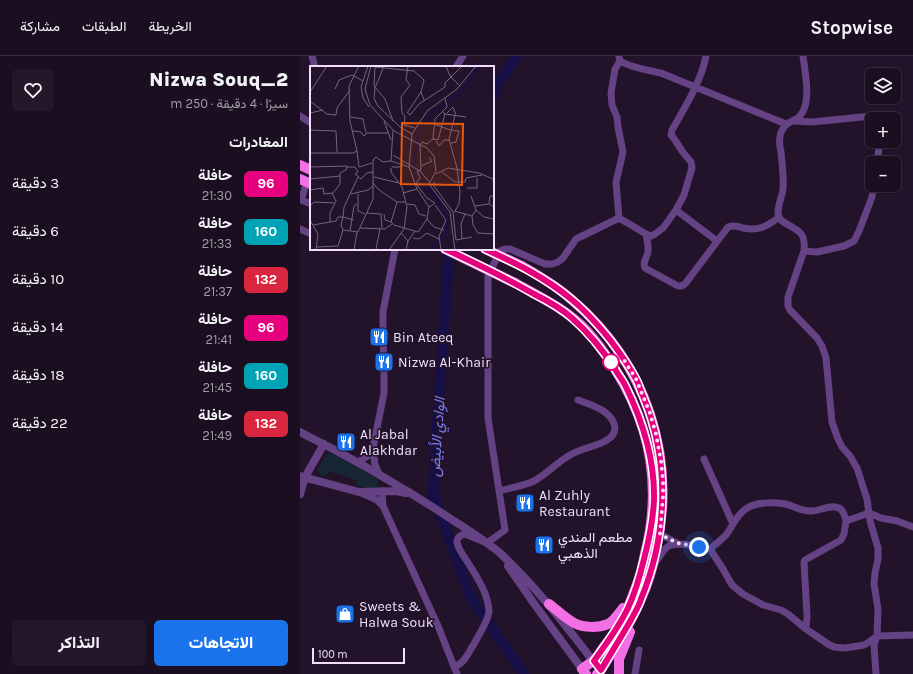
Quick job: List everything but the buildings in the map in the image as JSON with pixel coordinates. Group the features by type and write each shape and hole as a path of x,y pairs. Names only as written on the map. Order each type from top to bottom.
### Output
{"main road":[{"path":"300,165 310,170"},
{"path":"447,250 516,283 558,307 586,330 607,356 626,386 646,437 651,460 654,499 650,538 640,576 628,608 616,630 594,661 584,671"},
{"path":"487,250 522,266 548,282 572,299 592,319 618,350 636,379 650,413 661,461 663,497 660,534 652,568 619,659 619,674"},
{"path":"549,604 574,623 596,627 609,623 618,616 640,576"},
{"path":"601,673 641,600"},
{"path":"594,661 601,673"}],"street":[{"path":"312,56 315,66"},
{"path":"457,66 463,56"},
{"path":"619,218 651,236 662,228 676,210 684,194 692,168 691,162 673,137 672,130 695,87 706,56"},
{"path":"794,121 804,110 806,101 807,91 803,56"},
{"path":"619,218 616,182 623,152 617,117 612,105 611,93 615,69 619,58 625,64 661,73 786,124 794,121 812,122 865,117"},
{"path":"300,116 310,122"},
{"path":"778,218 777,214 783,190 780,136 786,124"},
{"path":"306,182 300,200 310,204"},
{"path":"804,251 817,252 844,246 854,241 873,192"},
{"path":"676,210 718,241"},
{"path":"487,543 505,530 488,418 488,276 500,251 510,249 545,264 552,264 563,258 576,239 619,218"},
{"path":"646,234 648,252 644,264 645,268 678,286 681,286 685,284 728,227 731,225 753,229 763,228 778,218"},
{"path":"778,218 802,234 804,238 804,251 788,298 788,306 790,310 817,338 822,346 826,358 832,422 842,447 850,456 857,468 867,499 870,521 878,548 878,559 874,584 878,609 877,636 874,645 876,674"},
{"path":"300,229 310,234"},
{"path":"395,250 383,312 384,393 373,448 375,465 383,482 383,506 456,670"},
{"path":"499,491 531,483 568,456 605,441 613,434 615,427 613,421 606,413 578,400"},
{"path":"300,432 380,474 419,498 499,552 523,575 549,604 594,661"},
{"path":"300,494 302,477 324,444"},
{"path":"358,462 369,455 373,448"},
{"path":"704,459 733,524"},
{"path":"302,477 359,492 377,500 383,506"},
{"path":"359,492 396,491 419,498"},
{"path":"710,549 725,536 742,512 748,507 772,503 785,504 803,511 812,511 831,507 838,507 842,510 846,521 844,534 841,540 804,562 807,616 806,630"},
{"path":"846,521 869,513 913,527"},
{"path":"456,670 465,660 489,613 487,599 457,542 463,534 465,534 487,543"},
{"path":"660,534 677,543 710,549 732,585 742,594 763,605 782,610 806,630 834,647 843,648 864,645 877,636 913,635"},
{"path":"652,568 666,548 677,543"},
{"path":"499,552 584,671"},
{"path":"635,674 639,650"}],"shaded area":[{"path":"328,454 335,455 378,479 377,487 369,488 356,485 357,480 329,471 326,476 320,474 318,469 324,457"}],"waterway":[{"name":"الوادي الأبيض","path":"494,94 498,84 517,56"},
{"name":"الوادي الأبيض","path":"449,250 433,494 472,600 483,615"},
{"name":"الوادي الأبيض","path":"490,625 524,674"}],"bus line":[{"name":"96","path":"447,250 516,283 558,307 571,317 586,330 607,356 626,386 639,416 646,437 651,460 653,481 654,499 650,538 640,576 628,608 616,630 594,661 601,670 641,600 652,568 660,534 663,480 656,434 650,413 636,379 606,334 572,299 548,282 522,266 487,250"}],"place":[{"name":"Bin Ateeq","path":"379,337"},
{"name":"Nizwa Al-Khair","path":"384,362"},
{"name":"Al Jabal Alakhdar","path":"346,442"},
{"name":"Al Zuhly Restaurant","path":"525,503"},
{"name":"مطعم المندي الذهبي","path":"544,545"},
{"name":"Sweets & Halwa Souk","path":"345,614"}],"route":[{"path":"611,362 624,360 636,379 650,413 656,434 663,480 660,534 677,543 699,547"}]}
